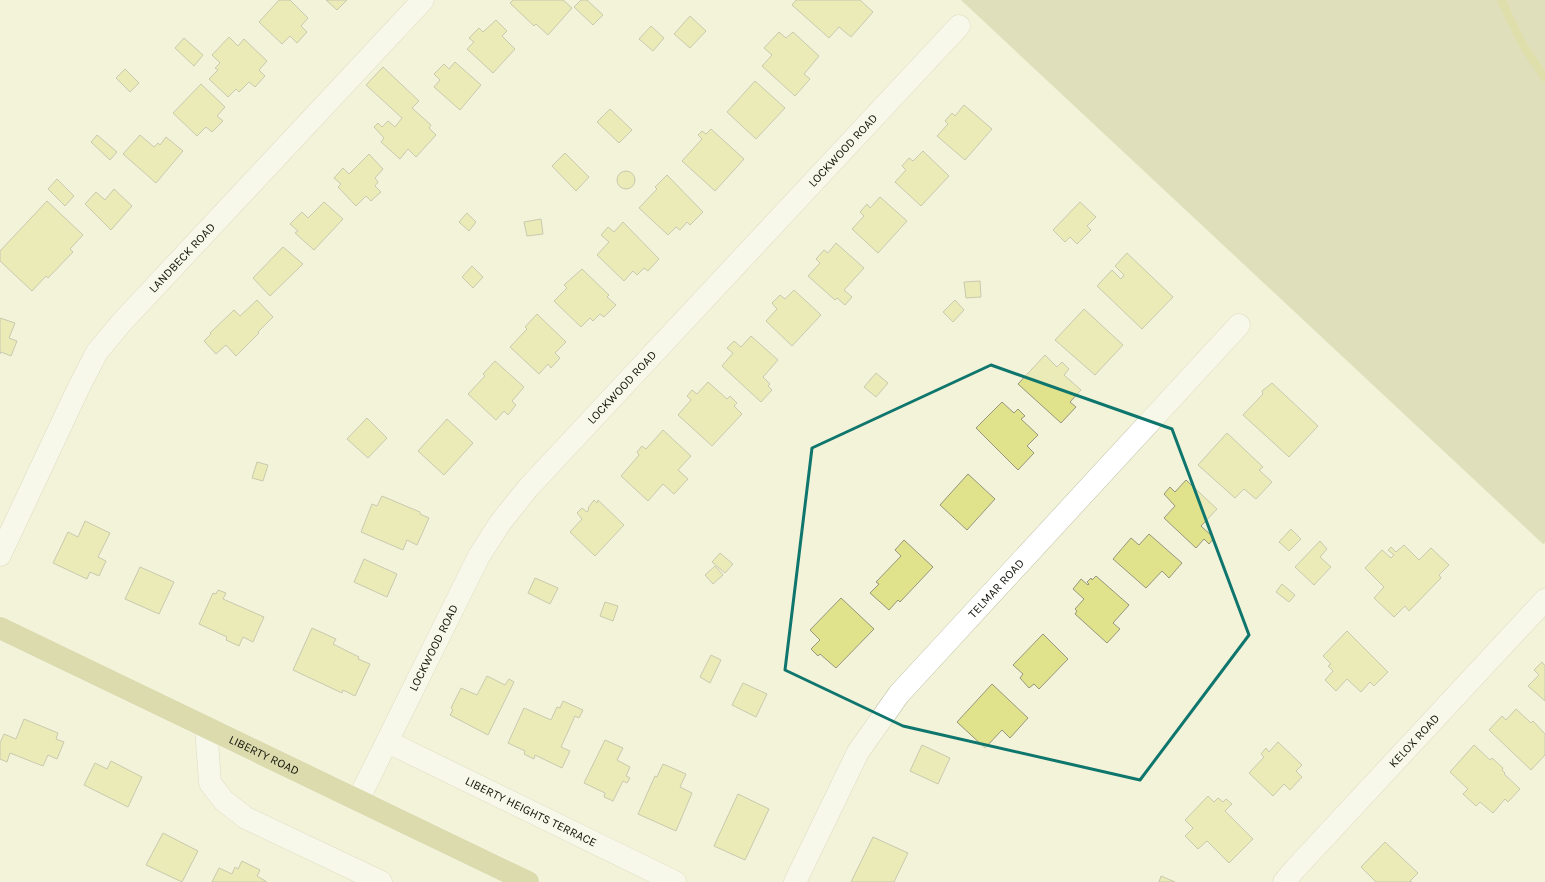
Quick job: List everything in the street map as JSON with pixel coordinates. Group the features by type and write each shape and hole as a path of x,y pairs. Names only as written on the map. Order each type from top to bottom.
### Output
{"main road":[{"name":"LIBERTY ROAD","path":"0,628 528,882"}],"street":[{"name":"LANDBECK ROAD","path":"0,555 97,352 122,322 423,0"},
{"name":"LOCKWOOD ROAD","path":"358,800 479,556 500,523 523,494 960,26"},
{"name":"TELMAR ROAD","path":"795,882 858,752 899,694 1239,325"},
{"name":"KELOX ROAD","path":"1284,882 1545,600"},
{"path":"206,727 210,783 224,801 246,818 381,882"},
{"name":"LIBERTY HEIGHTS TERRACE","path":"388,742 675,882"}],"highlighted area":[{"path":"991,365 1172,429 1249,635 1140,780 903,726 785,670 812,448"}],"green space":[{"path":"961,0 1545,0 1545,543 1543,544"}],"building":[{"path":"279,0 290,0 308,18 301,26 307,32 297,43 290,36 282,44 259,22"},
{"path":"326,0 347,0 337,10"},
{"path":"513,0 563,0 572,8 548,35 536,24 534,26 510,3"},
{"path":"581,0 587,0 603,15 593,25 574,7"},
{"path":"796,0 860,0 873,12 851,37 839,27 829,38 792,5"},
{"path":"690,16 706,31 690,48 674,34"},
{"path":"496,20 507,31 502,36 515,49 493,73 467,49 474,42 469,38 479,28 483,32"},
{"path":"651,26 664,38 653,51 639,39"},
{"path":"779,32 786,38 793,32 819,56 804,74 810,79 795,96 762,66 772,55 764,48"},
{"path":"229,37 238,46 244,39 267,61 259,70 265,76 255,87 249,82 239,92 236,89 228,97 209,79 218,70 215,68 220,63 212,55"},
{"path":"184,38 203,55 194,66 175,48"},
{"path":"455,62 481,85 460,110 434,87 440,80 434,74 444,64 449,69"},
{"path":"383,67 419,101 412,108 431,125 429,128 436,135 416,157 408,149 400,159 381,142 384,138 374,127 378,123 382,127 388,121 395,127 402,118 366,85"},
{"path":"125,69 139,83 130,92 116,78"},
{"path":"755,81 785,108 756,139 727,112"},
{"path":"201,84 225,107 217,116 223,121 212,132 206,127 197,136 173,113"},
{"path":"964,105 992,129 965,160 937,136 948,124 945,121 952,113 955,116"},
{"path":"610,109 632,130 619,143 597,122"},
{"path":"711,129 744,159 715,191 682,161 702,139 698,135 702,131 706,134"},
{"path":"97,135 117,152 110,160 91,142"},
{"path":"140,135 154,147 158,143 160,145 166,137 183,151 156,183 123,154"},
{"path":"923,151 949,176 921,206 895,182 906,170 902,166 909,158 913,161"},
{"path":"565,153 589,177 576,191 552,166"},
{"path":"369,154 383,169 375,178 378,182 375,186 381,192 371,201 366,196 356,206 338,187 341,184 334,178 343,168 349,174"},
{"path":"622,171 630,171 635,176 633,187 630,189 622,189 617,184 617,176"},
{"path":"667,175 703,212 690,225 687,222 680,230 676,227 668,235 639,208 657,189 655,187"},
{"path":"57,179 74,196 65,206 48,189"},
{"path":"114,189 132,206 111,230 85,204 96,192 105,200"},
{"path":"880,197 907,221 878,253 852,229 864,216 860,212 867,204 870,208"},
{"path":"47,201 83,235 70,249 73,252 48,278 46,276 32,291 0,261 0,251"},
{"path":"324,202 343,219 314,250 295,233 298,231 290,224 302,212 308,218"},
{"path":"1080,202 1096,217 1087,226 1091,230 1077,244 1070,237 1065,242 1053,230"},
{"path":"467,213 476,222 469,231 459,222"},
{"path":"541,219 543,234 527,236 524,222"},
{"path":"623,222 659,259 648,271 644,268 637,275 633,271 624,281 597,255 609,242 601,235 608,227 614,232"},
{"path":"836,243 864,268 844,290 852,297 845,305 837,298 835,300 808,276 820,263 816,259 824,250 828,253"},
{"path":"283,247 303,264 270,296 253,278"},
{"path":"1127,253 1173,297 1142,329 1097,286 1112,270 1121,279 1124,275 1115,266"},
{"path":"472,266 483,277 473,288 462,277"},
{"path":"582,269 609,295 607,297 616,305 604,317 600,314 593,321 590,318 581,327 554,301 567,288 564,285"},
{"path":"980,281 981,297 966,298 964,282"},
{"path":"794,290 821,315 792,346 766,321 777,309 772,303 780,295 785,299"},
{"path":"257,300 273,317 236,356 226,345 216,354 204,341 211,334 210,333 234,310 240,316"},
{"path":"955,300 964,310 953,322 943,312"},
{"path":"1084,309 1123,345 1095,375 1055,340"},
{"path":"537,314 566,342 555,353 560,358 551,368 548,364 539,374 510,347 527,329 525,327"},
{"path":"0,318 15,323 9,338 17,341 11,356 1,352 0,354"},
{"path":"751,336 778,360 763,377 770,384 768,386 772,390 761,402 722,366 733,353 727,348 734,341 741,347"},
{"path":"1045,355 1057,367 1062,362 1069,369 1064,375 1081,390 1070,402 1076,407 1061,423 1018,384"},
{"path":"495,361 524,387 512,401 516,405 508,415 504,411 496,420 468,394 485,376 483,374"},
{"path":"876,373 888,383 876,397 864,387"},
{"path":"708,382 727,399 730,396 737,403 734,406 742,414 712,446 678,415 691,400 687,396 692,390 697,394"},
{"path":"1272,383 1318,426 1289,457 1243,415 1263,394 1262,391"},
{"path":"1002,402 1014,413 1018,409 1025,416 1021,419 1038,435 1027,446 1034,453 1018,470 976,428"},
{"path":"367,418 387,438 368,458 347,439"},
{"path":"447,419 473,443 444,475 418,451"},
{"path":"663,430 691,456 678,470 688,479 674,494 663,484 648,501 621,476 639,455 637,452 642,446 646,449"},
{"path":"1227,433 1263,467 1259,470 1272,482 1256,499 1244,489 1235,498 1198,465"},
{"path":"257,462 268,465 263,481 252,478"},
{"path":"968,474 995,499 967,530 940,505"},
{"path":"1186,480 1217,509 1201,526 1214,538 1209,544 1204,539 1196,548 1164,518 1175,506 1164,494 1170,487 1175,492"},
{"path":"382,496 420,512 420,514 429,518 417,545 407,540 403,550 361,532 372,504 377,506"},
{"path":"594,500 597,503 598,500 624,525 595,556 570,532 582,519 577,513 582,508 587,512"},
{"path":"85,521 110,533 98,557 106,561 99,576 90,572 87,579 53,563 68,532 78,537"},
{"path":"1291,529 1301,539 1289,551 1279,542"},
{"path":"1149,534 1182,563 1169,578 1162,571 1146,588 1113,559 1131,538 1139,545"},
{"path":"904,540 933,567 900,602 898,600 889,610 870,593 879,584 876,582 901,556 895,550"},
{"path":"1320,541 1327,549 1320,557 1331,567 1314,585 1295,567"},
{"path":"1404,545 1419,560 1431,548 1449,565 1439,575 1441,578 1409,611 1405,606 1394,617 1374,598 1384,587 1365,568 1382,550 1391,558 1394,555 1388,550 1391,547 1396,552"},
{"path":"720,553 733,564 725,573 712,562"},
{"path":"364,559 397,574 387,597 354,582"},
{"path":"715,566 723,575 713,584 705,575"},
{"path":"140,567 174,582 159,614 125,599"},
{"path":"1096,576 1129,605 1113,623 1120,629 1107,643 1075,614 1077,611 1075,609 1084,599 1073,589 1081,579 1088,585 1089,584 1087,582"},
{"path":"535,578 558,588 550,604 528,593"},
{"path":"1282,584 1295,595 1289,602 1276,592"},
{"path":"218,590 226,593 223,599 264,617 253,642 243,637 239,646 226,640 227,637 199,624 213,593 216,594"},
{"path":"841,598 874,629 836,668 820,654 818,656 811,649 820,640 810,630"},
{"path":"605,602 618,606 613,621 600,616"},
{"path":"312,628 336,639 333,644 359,657 358,659 370,664 355,696 343,690 342,693 293,670"},
{"path":"1347,631 1388,672 1374,686 1370,682 1361,692 1347,679 1336,691 1325,680 1333,671 1328,666 1331,664 1323,656"},
{"path":"1043,634 1068,659 1039,689 1034,684 1029,688 1020,678 1023,674 1013,665"},
{"path":"711,655 721,660 710,683 700,677"},
{"path":"1542,662 1545,666 1545,701 1528,686 1539,675 1534,670"},
{"path":"487,676 505,685 509,679 514,682 488,735 450,715 453,710 451,708 461,688 477,695"},
{"path":"743,683 767,694 756,717 732,705"},
{"path":"992,684 1028,718 1010,738 1002,730 985,748 957,722"},
{"path":"563,701 583,710 579,718 575,716 561,747 570,751 562,768 535,755 534,759 524,754 525,751 508,743 524,708 551,720 557,707 560,708"},
{"path":"1516,709 1531,723 1533,721 1545,734 1545,755 1531,770 1489,730 1502,716 1506,720"},
{"path":"24,719 58,733 56,739 64,742 57,759 48,755 43,766 10,753 7,762 0,759 0,743 4,734 16,739"},
{"path":"605,740 623,748 617,760 630,767 626,776 630,778 627,783 623,781 613,801 604,797 605,793 584,783"},
{"path":"1278,742 1302,765 1296,771 1302,777 1290,790 1284,784 1273,796 1249,773 1264,757 1261,754 1266,748 1269,752"},
{"path":"922,745 950,758 938,784 910,771"},
{"path":"1474,745 1490,760 1492,758 1503,768 1502,770 1505,773 1504,774 1520,789 1508,802 1505,799 1493,813 1480,802 1476,806 1463,794 1468,789 1450,772"},
{"path":"111,761 142,777 128,807 84,785 95,763 107,769"},
{"path":"663,764 686,774 680,787 692,793 676,831 638,814 655,776 657,777"},
{"path":"738,794 769,809 745,860 714,846"},
{"path":"1208,796 1214,802 1218,798 1223,802 1226,799 1232,804 1225,811 1253,839 1229,863 1207,841 1198,849 1185,836 1193,828 1185,820"},
{"path":"163,833 198,851 182,882 146,865"},
{"path":"873,837 908,853 894,882 851,882"},
{"path":"1385,842 1418,873 1410,881 1412,882 1376,882 1361,867"},
{"path":"242,861 260,870 257,876 267,882 212,882 219,868 232,874 235,867 238,869"},
{"path":"1161,876 1175,882 1159,882"}],"waterway":[{"path":"1501,0 1523,45 1545,78"}]}
